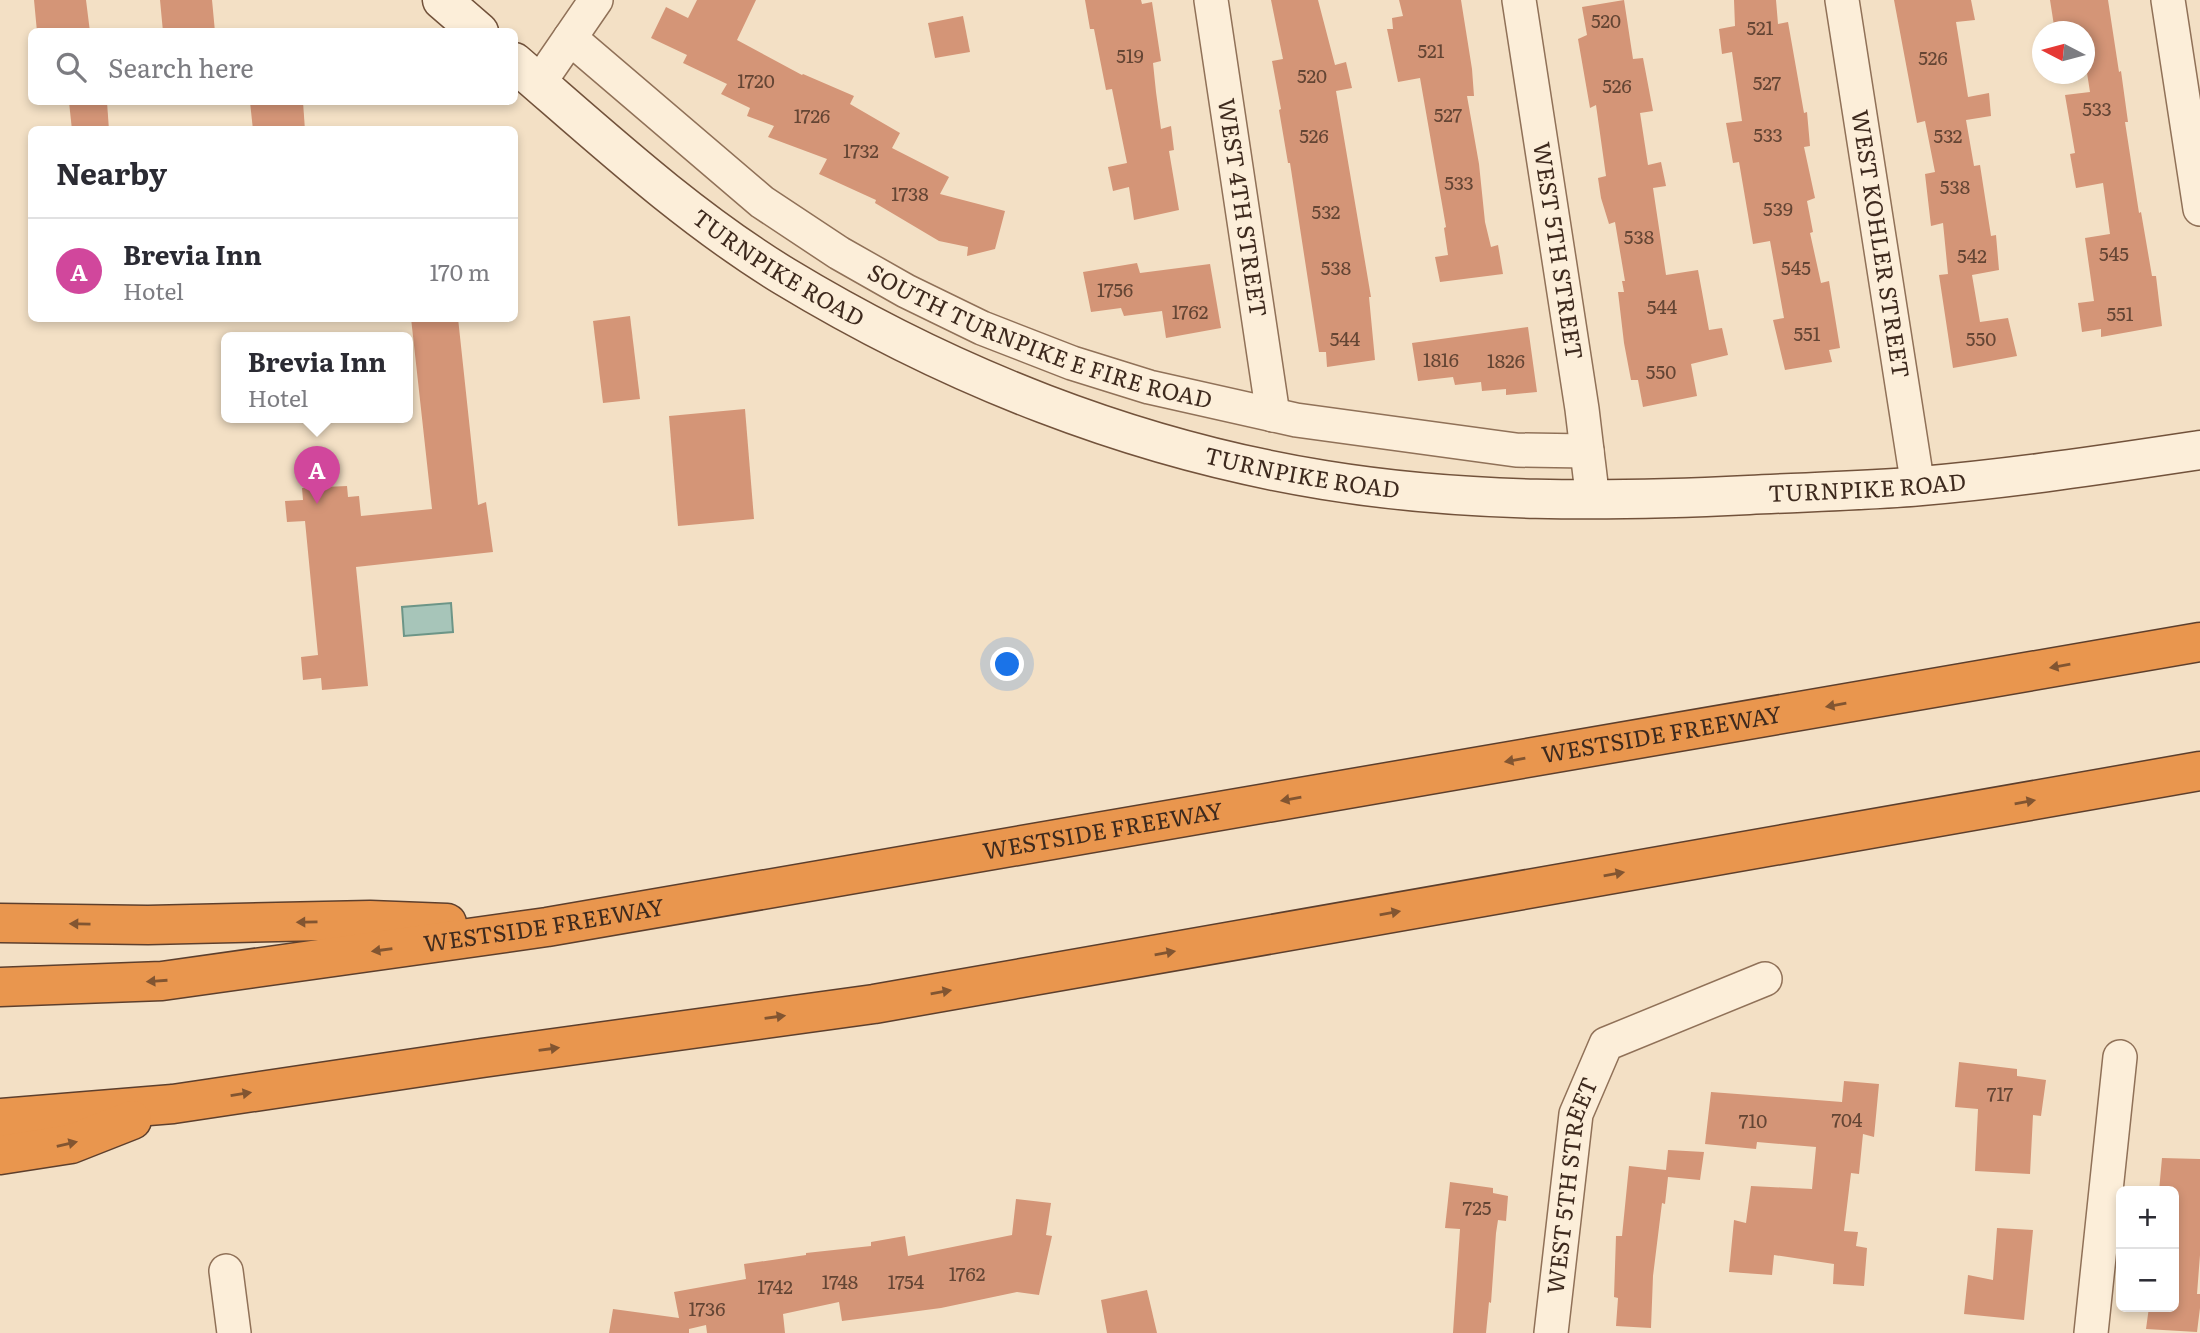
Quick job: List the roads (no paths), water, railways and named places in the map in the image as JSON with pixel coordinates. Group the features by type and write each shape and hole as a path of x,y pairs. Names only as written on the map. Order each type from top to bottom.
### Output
{"highway":[{"path":"2127,654 2200,618"},
{"name":"WESTSIDE FREEWAY","path":"0,987 162,981 547,927 2200,642"},
{"path":"0,1118 173,1104 874,1004 2189,776"},
{"path":"0,923 148,925 370,920 547,927"},
{"path":"0,1155 71,1144 173,1104"}],"street":[{"path":"442,0 474,28"},
{"path":"527,73 570,37 596,0"},
{"name":"WEST 4TH STREET","path":"1211,0 1273,415"},
{"name":"WEST 5TH STREET","path":"1519,0 1593,501"},
{"name":"WEST KOHLER STREET","path":"1842,0 1918,487"},
{"path":"2168,0 2200,209"},
{"name":"SOUTH TURNPIKE E FIRE ROAD","path":"570,37 762,202 839,253 906,291 982,328 1072,363 1149,387 1296,420 1516,450 1587,451"},
{"name":"TURNPIKE ROAD","path":"527,73 699,219 783,275 880,330 1030,399 1124,432 1200,454 1322,480 1433,494 1593,501 1918,487 2044,473 2200,450"},
{"name":"WEST 5TH STREET","path":"1551,1333 1576,1114 1606,1044 1765,979"},
{"path":"2091,1333 2120,1057"},
{"path":"226,1271 234,1333"}],"place":[{"name":"Brevia Inn","path":"317,504"}]}
